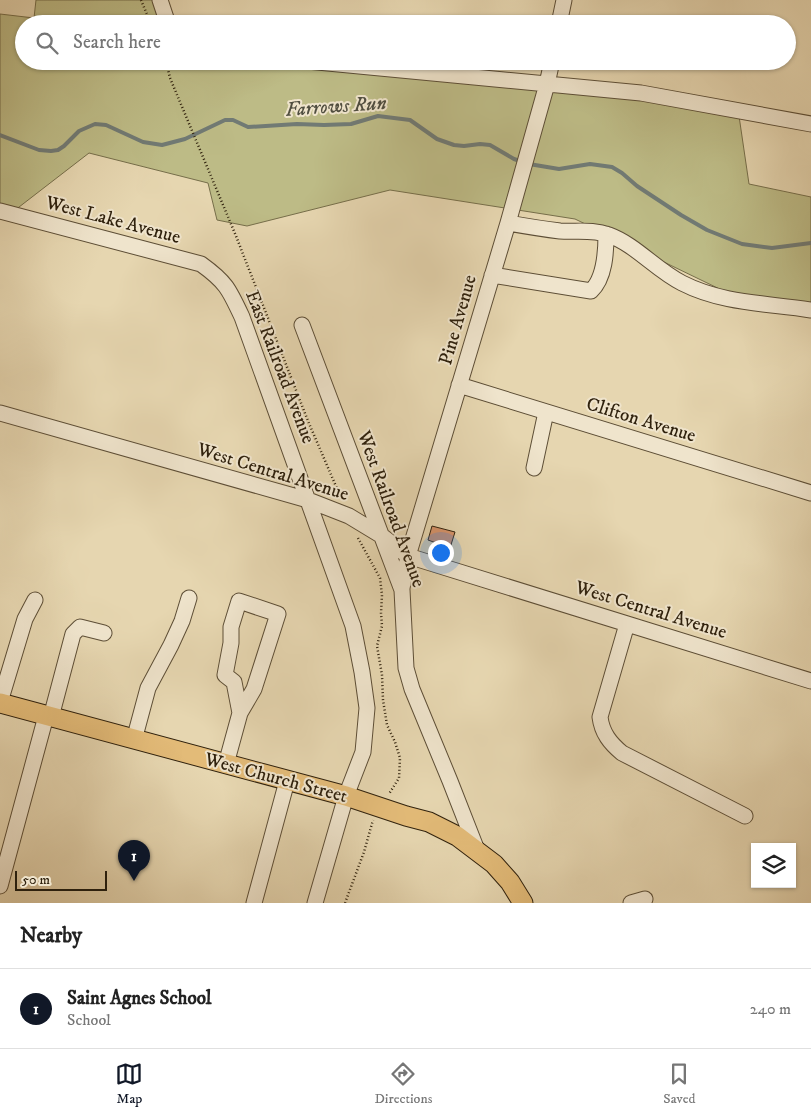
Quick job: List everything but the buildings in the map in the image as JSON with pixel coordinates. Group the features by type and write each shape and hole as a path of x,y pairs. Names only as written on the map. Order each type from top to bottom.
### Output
{"main road":[{"name":"West Church Street","path":"0,703 346,796 429,822 457,836 494,864 510,882 524,903"}],"street":[{"path":"160,0 165,15"},
{"path":"562,15 564,0"},
{"path":"400,70 641,93 811,124"},
{"name":"Pine Avenue","path":"402,590 408,556 508,223 550,70"},
{"name":"West Lake Avenue","path":"0,211 201,264 214,274"},
{"path":"508,223 561,231 606,234 621,241 680,282 695,289 742,303 811,310"},
{"path":"492,275 591,291 596,287 603,263 606,234"},
{"name":"East Railroad Avenue","path":"214,274 220,278 231,292 242,317 353,626 362,672 366,708 363,752 346,796 315,903"},
{"name":"West Railroad Avenue","path":"302,325 402,590 406,668 412,689 450,780 476,850"},
{"name":"Clifton Avenue","path":"459,385 811,493"},
{"path":"534,468 546,412"},
{"name":"West Central Avenue","path":"0,413 308,500 349,516 382,536 408,556 811,681"},
{"path":"134,740 148,688 182,621 188,598"},
{"path":"0,703 25,618 35,600"},
{"path":"226,764 240,713 254,689 278,614 239,601 231,627 231,643 225,675 234,682 240,713"},
{"path":"627,624 600,717 601,725 610,743 622,753 745,816"},
{"path":"0,886 48,716 74,634 80,627 104,633"},
{"path":"254,903 287,781"}],"path":[{"path":"141,0 147,15"},
{"path":"168,70 208,171"}],"shaded area":[{"path":"36,0 159,0 165,15 34,15"},
{"path":"0,14 15,16 15,70 416,70 530,77 739,116 749,184 811,197 811,315 763,310 575,219 390,190 247,226 217,220 208,183 89,153 10,214 0,211"}],"waterway":[{"name":"Farrows Run","path":"0,135 39,150 51,151 58,150 79,131 95,124 106,125 143,142 162,145 185,139 225,120 233,120 248,127 297,124 351,124 378,116 410,120 437,139 454,145 490,145 523,162"},
{"name":"Farrows Run","path":"529,164 559,169 590,164 612,167 681,215 707,230 742,244 772,248 811,243"}],"place":[{"name":"Saint Agnes School","path":"134,881"}]}
